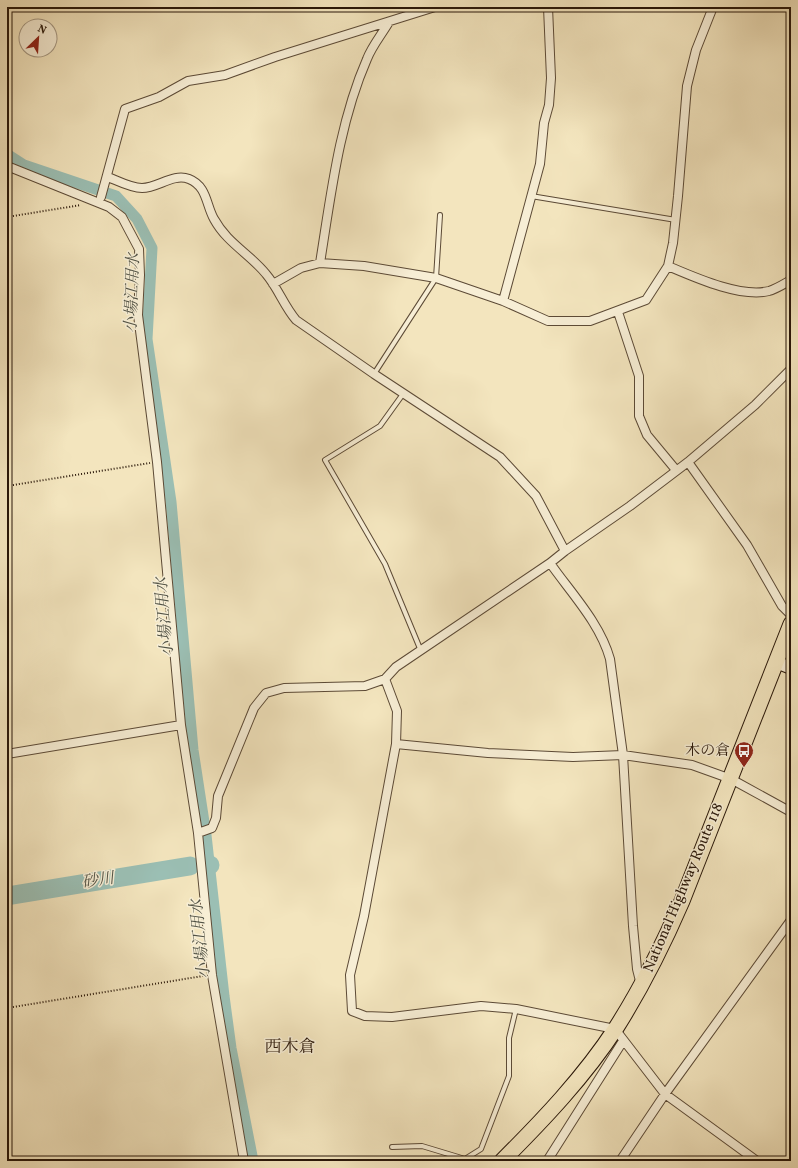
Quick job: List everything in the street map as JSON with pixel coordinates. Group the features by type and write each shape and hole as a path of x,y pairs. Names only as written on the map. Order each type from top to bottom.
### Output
{"highway":[{"name":"National Highway Route 118","path":"502,1161 619,1035 672,923 791,624"}],"street":[{"path":"98,198 106,180 125,109 159,97 188,81 225,75 275,57 435,7"},
{"path":"503,301 540,164 544,123 549,105 551,78 548,7"},
{"path":"273,284 301,268 320,263 364,266 436,278 503,301 548,321 590,321 618,312 646,300 668,266 676,220 687,86 696,50 713,7"},
{"path":"320,263 334,171 353,92 367,57 389,22"},
{"path":"7,166 23,174 98,198 122,217 139,249 140,275 138,315 157,462 181,725 205,831 212,975 244,1159"},
{"path":"106,180 141,188 153,187 179,177 190,179 199,185 205,194 213,218 222,231 232,243 256,263 273,284 288,312 296,320 374,374 500,457 536,496 564,551"},
{"path":"668,266 707,282 739,290 768,291 791,280"},
{"path":"618,312 639,376 639,416 646,435 676,470"},
{"path":"205,831 216,818 218,796 254,708 266,694 284,688 365,686 385,679 396,667 550,563 564,551 630,506 688,462 755,405 791,369"},
{"path":"688,462 747,545 782,606 791,615"},
{"path":"550,563 597,629 606,645 610,659 623,755 633,926 637,969 642,986"},
{"path":"776,662 791,668"},
{"path":"385,679 397,711 396,744 364,916 350,975 352,1011 365,1016 392,1017 481,1006 516,1009 619,1035 665,1094 757,1161"},
{"path":"7,754 181,725"},
{"path":"396,744 488,753 573,757 623,755 692,765 730,779 791,812"},
{"path":"620,1161 665,1094 791,920"},
{"path":"547,1161 619,1035"}],"lane":[{"path":"531,196 676,220"},
{"path":"374,374 436,278 440,215"},
{"path":"404,394 380,426 324,460 385,564 421,651"},
{"path":"392,1147 422,1146 465,1159 481,1149 509,1076 509,1038 516,1009"}],"path":[{"path":"7,217 82,205 98,198"},
{"path":"7,486 157,462"},
{"path":"7,1008 212,975"},
{"path":"219,1161 244,1159"}],"waterway":[{"name":"小場江用水","path":"7,154 24,165 116,196 137,219 152,248 147,339 171,502 193,750 206,835 224,996 231,1048 253,1161"},
{"name":"小場江用水","path":"204,865 210,865"},
{"name":"砂川","path":"7,896 190,866"}],"place":[{"name":"木の倉","path":"744,768"}],"district":[{"name":"西木倉","path":"290,1047"}]}
